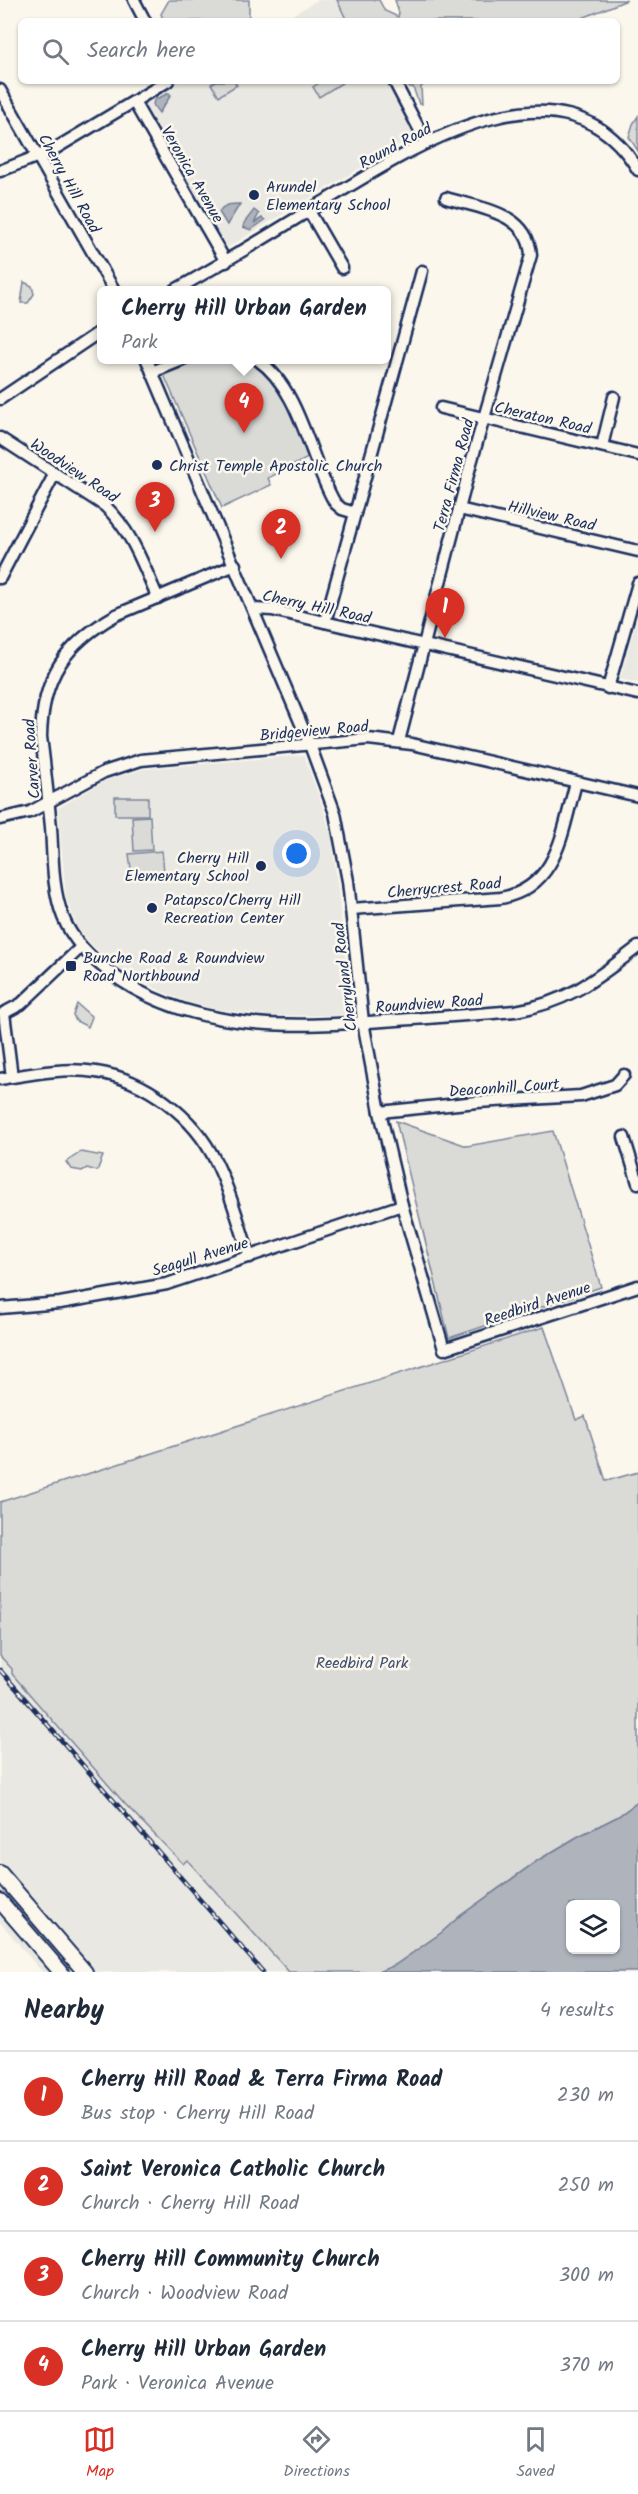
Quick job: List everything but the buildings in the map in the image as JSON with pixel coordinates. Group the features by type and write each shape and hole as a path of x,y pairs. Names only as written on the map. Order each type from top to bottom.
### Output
{"main road":[{"path":"0,1873 85,1972"},
{"path":"0,1901 61,1972"}],"street":[{"path":"134,0 144,18"},
{"path":"0,171 39,157 163,84"},
{"path":"396,84 426,142"},
{"name":"Cherry Hill Road","path":"0,90 111,286"},
{"name":"Veronica Avenue","path":"134,102 226,262"},
{"name":"Round Road","path":"184,286 409,150 500,116 548,112 573,116 607,132 624,148 638,170"},
{"name":"Terra Firma Road","path":"399,741 459,509 530,262 530,244 515,222 502,215 446,198"},
{"path":"309,211 342,268"},
{"path":"325,622 423,271"},
{"path":"0,399 97,334"},
{"name":"Cherry Hill Road","path":"149,364 253,609 272,610 638,694"},
{"path":"152,372 172,364"},
{"path":"263,364 273,372 286,390 335,504 355,513"},
{"path":"602,446 614,397"},
{"name":"Cheraton Road","path":"441,408 638,455"},
{"name":"Woodview Road","path":"0,438 105,506 116,516 133,542 158,598"},
{"path":"0,578 55,473"},
{"name":"Hillview Road","path":"459,509 638,551"},
{"name":"Carver Road","path":"81,947 63,917 54,879 49,803 41,737 41,717 48,685 58,666 82,636 98,625 116,615 235,565"},
{"path":"608,687 638,583"},
{"name":"Cherryland Road","path":"253,609 328,791 339,829 348,881 363,1022 380,1112 402,1205 444,1348"},
{"name":"Bridgeview Road","path":"0,819 19,816 49,803 104,772 141,760 368,739 399,741 638,796"},
{"name":"Cherrycrest Road","path":"351,909 501,898 513,896 536,884 546,872 557,849 576,783"},
{"path":"12,1077 2,1011 21,1004 81,947"},
{"name":"Roundview Road","path":"81,947 124,982 161,1002 188,1012 265,1025 299,1026 536,1008 555,1002 576,991 638,947"},
{"path":"0,1079 56,1071 94,1071 131,1082 164,1101 193,1127 216,1160 250,1257"},
{"name":"Deaconhill Court","path":"380,1112 581,1095 615,1085 624,1075"},
{"path":"624,1137 638,1183"},
{"name":"Seagull Avenue","path":"0,1308 70,1302 167,1284 402,1205"},
{"name":"Reedbird Avenue","path":"444,1348 638,1286"}],"shaded area":[{"path":"318,0 342,0 352,18 287,18"},
{"name":"Arundel Elementary School","path":"175,84 389,84 417,134 225,249 144,107 145,102"},
{"path":"169,93 171,95 159,113 153,105 154,100"},
{"path":"240,204 227,225 219,212 225,206"},
{"path":"254,210 259,214 254,223 262,218 265,220 251,230 243,227 244,223"},
{"path":"638,615 638,683 620,679"},
{"name":"Cherry Hill Elementary School","path":"304,755 332,839 352,1015 266,1016 190,1003 128,974 111,963 90,943 77,927 66,898 58,808 106,780 143,769"},
{"path":"0,1656 288,1972 42,1972 0,1922"},
{"path":"638,1802 638,1972 378,1972 395,1965 537,1861 617,1817"}],"green space":[{"path":"169,0 249,0 249,18 163,18 161,14"},
{"path":"337,0 379,0 385,11 398,17 395,0 627,0 582,18 346,18"},
{"path":"211,84 237,85 219,96"},
{"path":"318,84 340,84 319,97 313,87"},
{"path":"406,84 424,84 421,87 422,104 419,104 413,87"},
{"path":"638,116 638,151 629,137"},
{"path":"24,282 32,286 34,294 28,303 21,303"},
{"path":"191,364 256,365 277,386 285,400 308,458 268,478 271,485 222,508 164,375"},
{"path":"115,797 148,797 148,815 115,815"},
{"path":"150,816 152,850 134,851 132,817"},
{"path":"162,851 164,872 132,876 129,854"},
{"path":"77,1004 92,1017 88,1027 76,1021 73,1015"},
{"path":"396,1121 467,1146 553,1131 601,1287 449,1338"},
{"path":"81,1152 103,1156 97,1171 87,1168 82,1171 71,1169 66,1162"},
{"name":"Reedbird Park","path":"544,1327 576,1420 585,1416 606,1481 638,1472 638,1802 617,1817 537,1861 394,1966 378,1972 289,1972 187,1860 183,1864 125,1804 12,1674 12,1669 0,1656 0,1502"}],"railway":[{"path":"0,1670 263,1972"}],"place":[{"name":"Arundel Elementary School","path":"254,195"},
{"name":"Cherry Hill Urban Garden","path":"244,433"},
{"name":"Christ Temple Apostolic Church","path":"157,465"},
{"name":"Cherry Hill Community Church","path":"155,532"},
{"name":"Saint Veronica Catholic Church","path":"281,559"},
{"name":"Cherry Hill Road & Terra Firma Road","path":"445,638"},
{"name":"Cherry Hill Elementary School","path":"261,866"},
{"name":"Patapsco/Cherry Hill Recreation Center","path":"152,908"},
{"name":"Bunche Road & Roundview Road Northbound","path":"71,966"}]}
